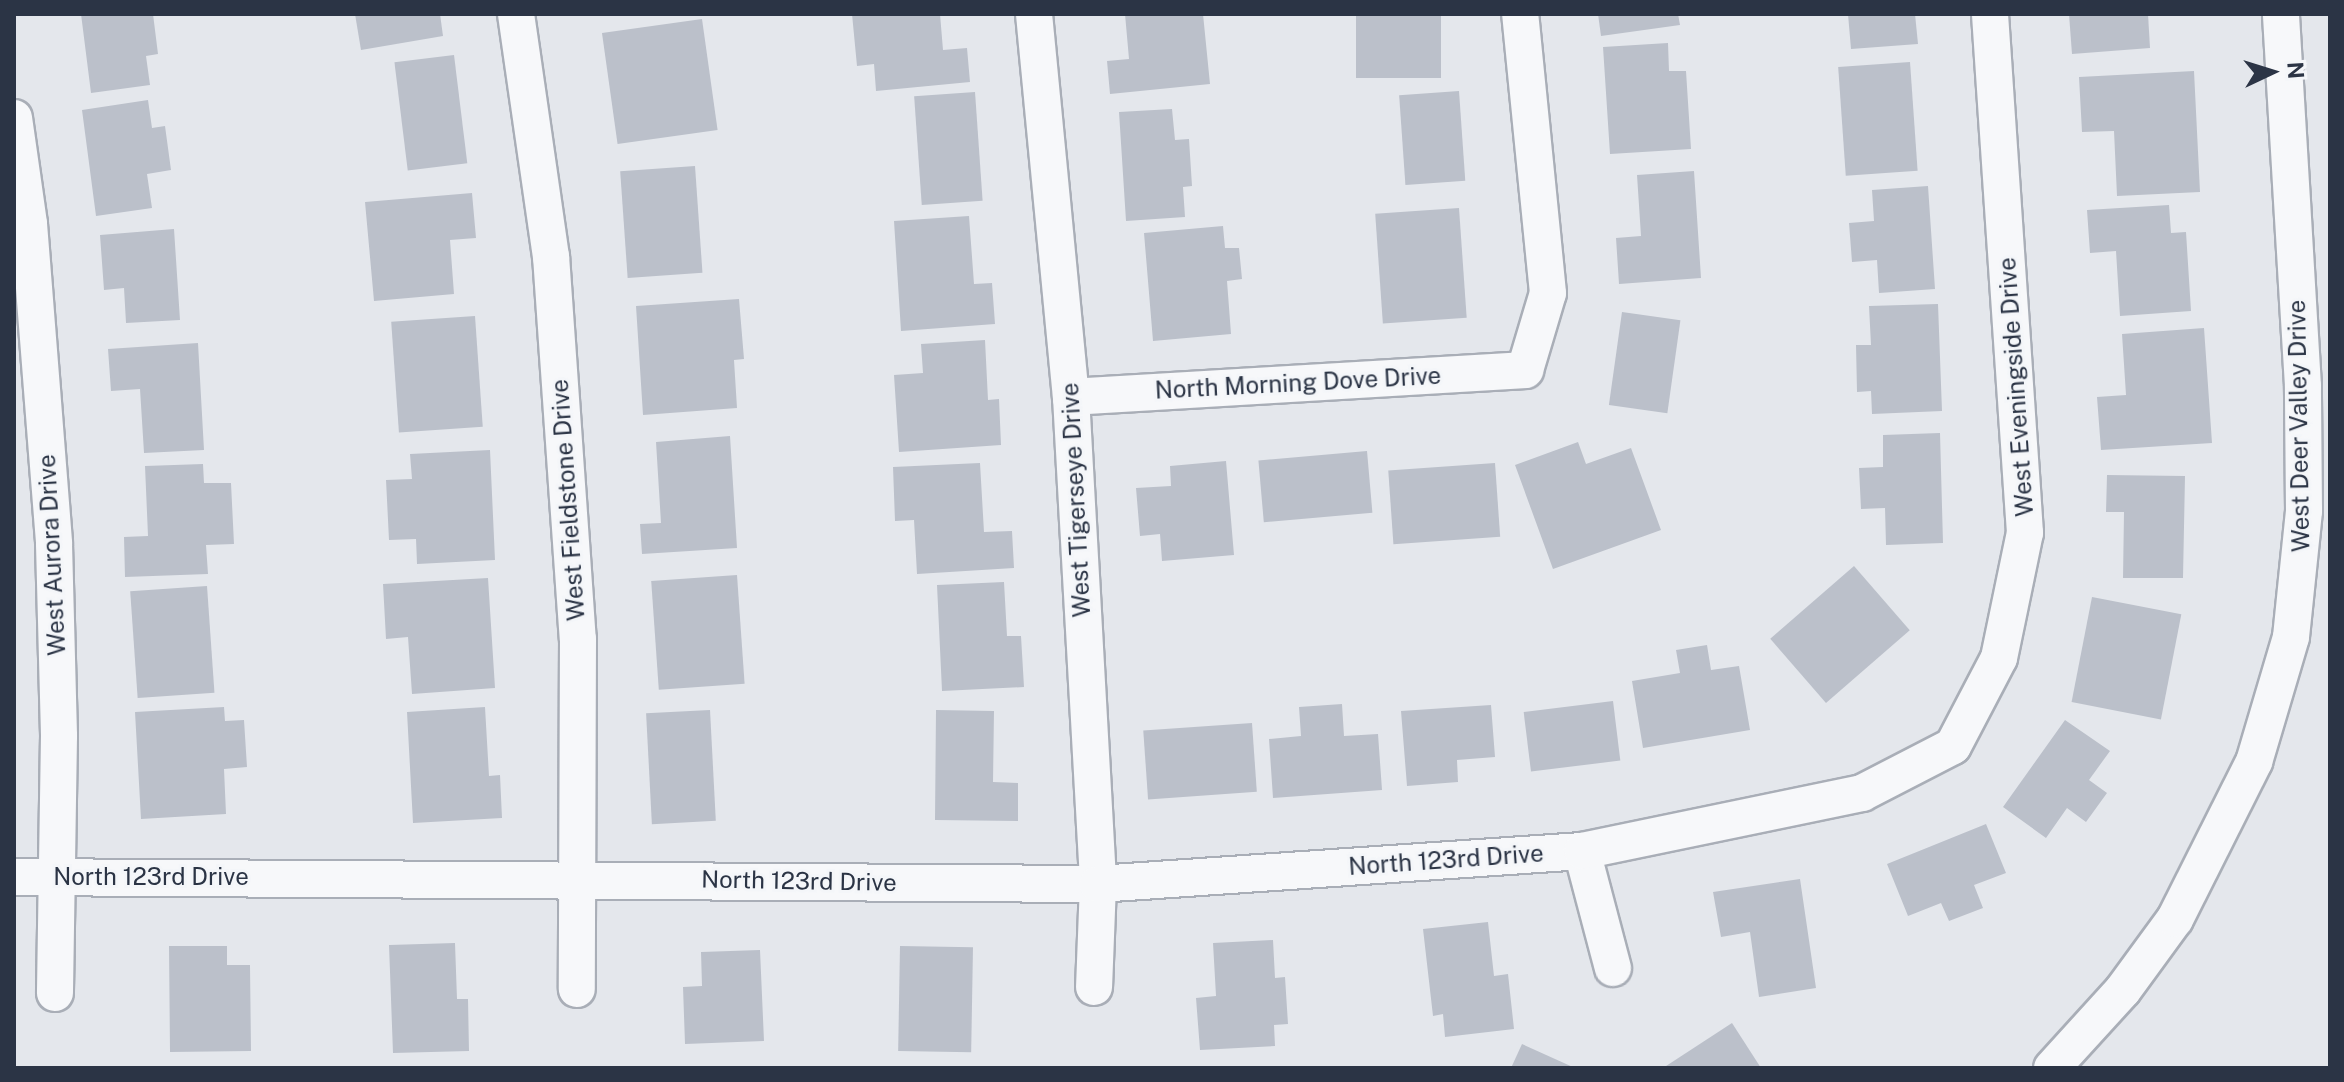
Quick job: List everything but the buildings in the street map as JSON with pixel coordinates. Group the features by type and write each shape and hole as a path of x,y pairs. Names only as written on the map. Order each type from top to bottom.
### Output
{"street":[{"name":"West Fieldstone Drive","path":"516,14 551,256 578,639 577,989"},
{"name":"West Tigerseye Drive","path":"1034,14 1071,397 1098,884 1094,987"},
{"name":"North Morning Dove Drive","path":"1071,397 1525,370 1548,293 1520,14"},
{"name":"West Eveningside Drive","path":"1953,746 1999,658 2025,533 1990,14"},
{"name":"West Deer Valley Drive","path":"2056,1065 2123,990 2175,919 2254,762 2291,637 2304,511 2304,416 2281,14"},
{"name":"West Aurora Drive","path":"14,118 29,224 54,544 55,993"},
{"name":"North 123rd Drive","path":"14,877 579,878 1098,884 1582,851 1862,793 1953,746"},
{"path":"1582,851 1613,968"}]}
